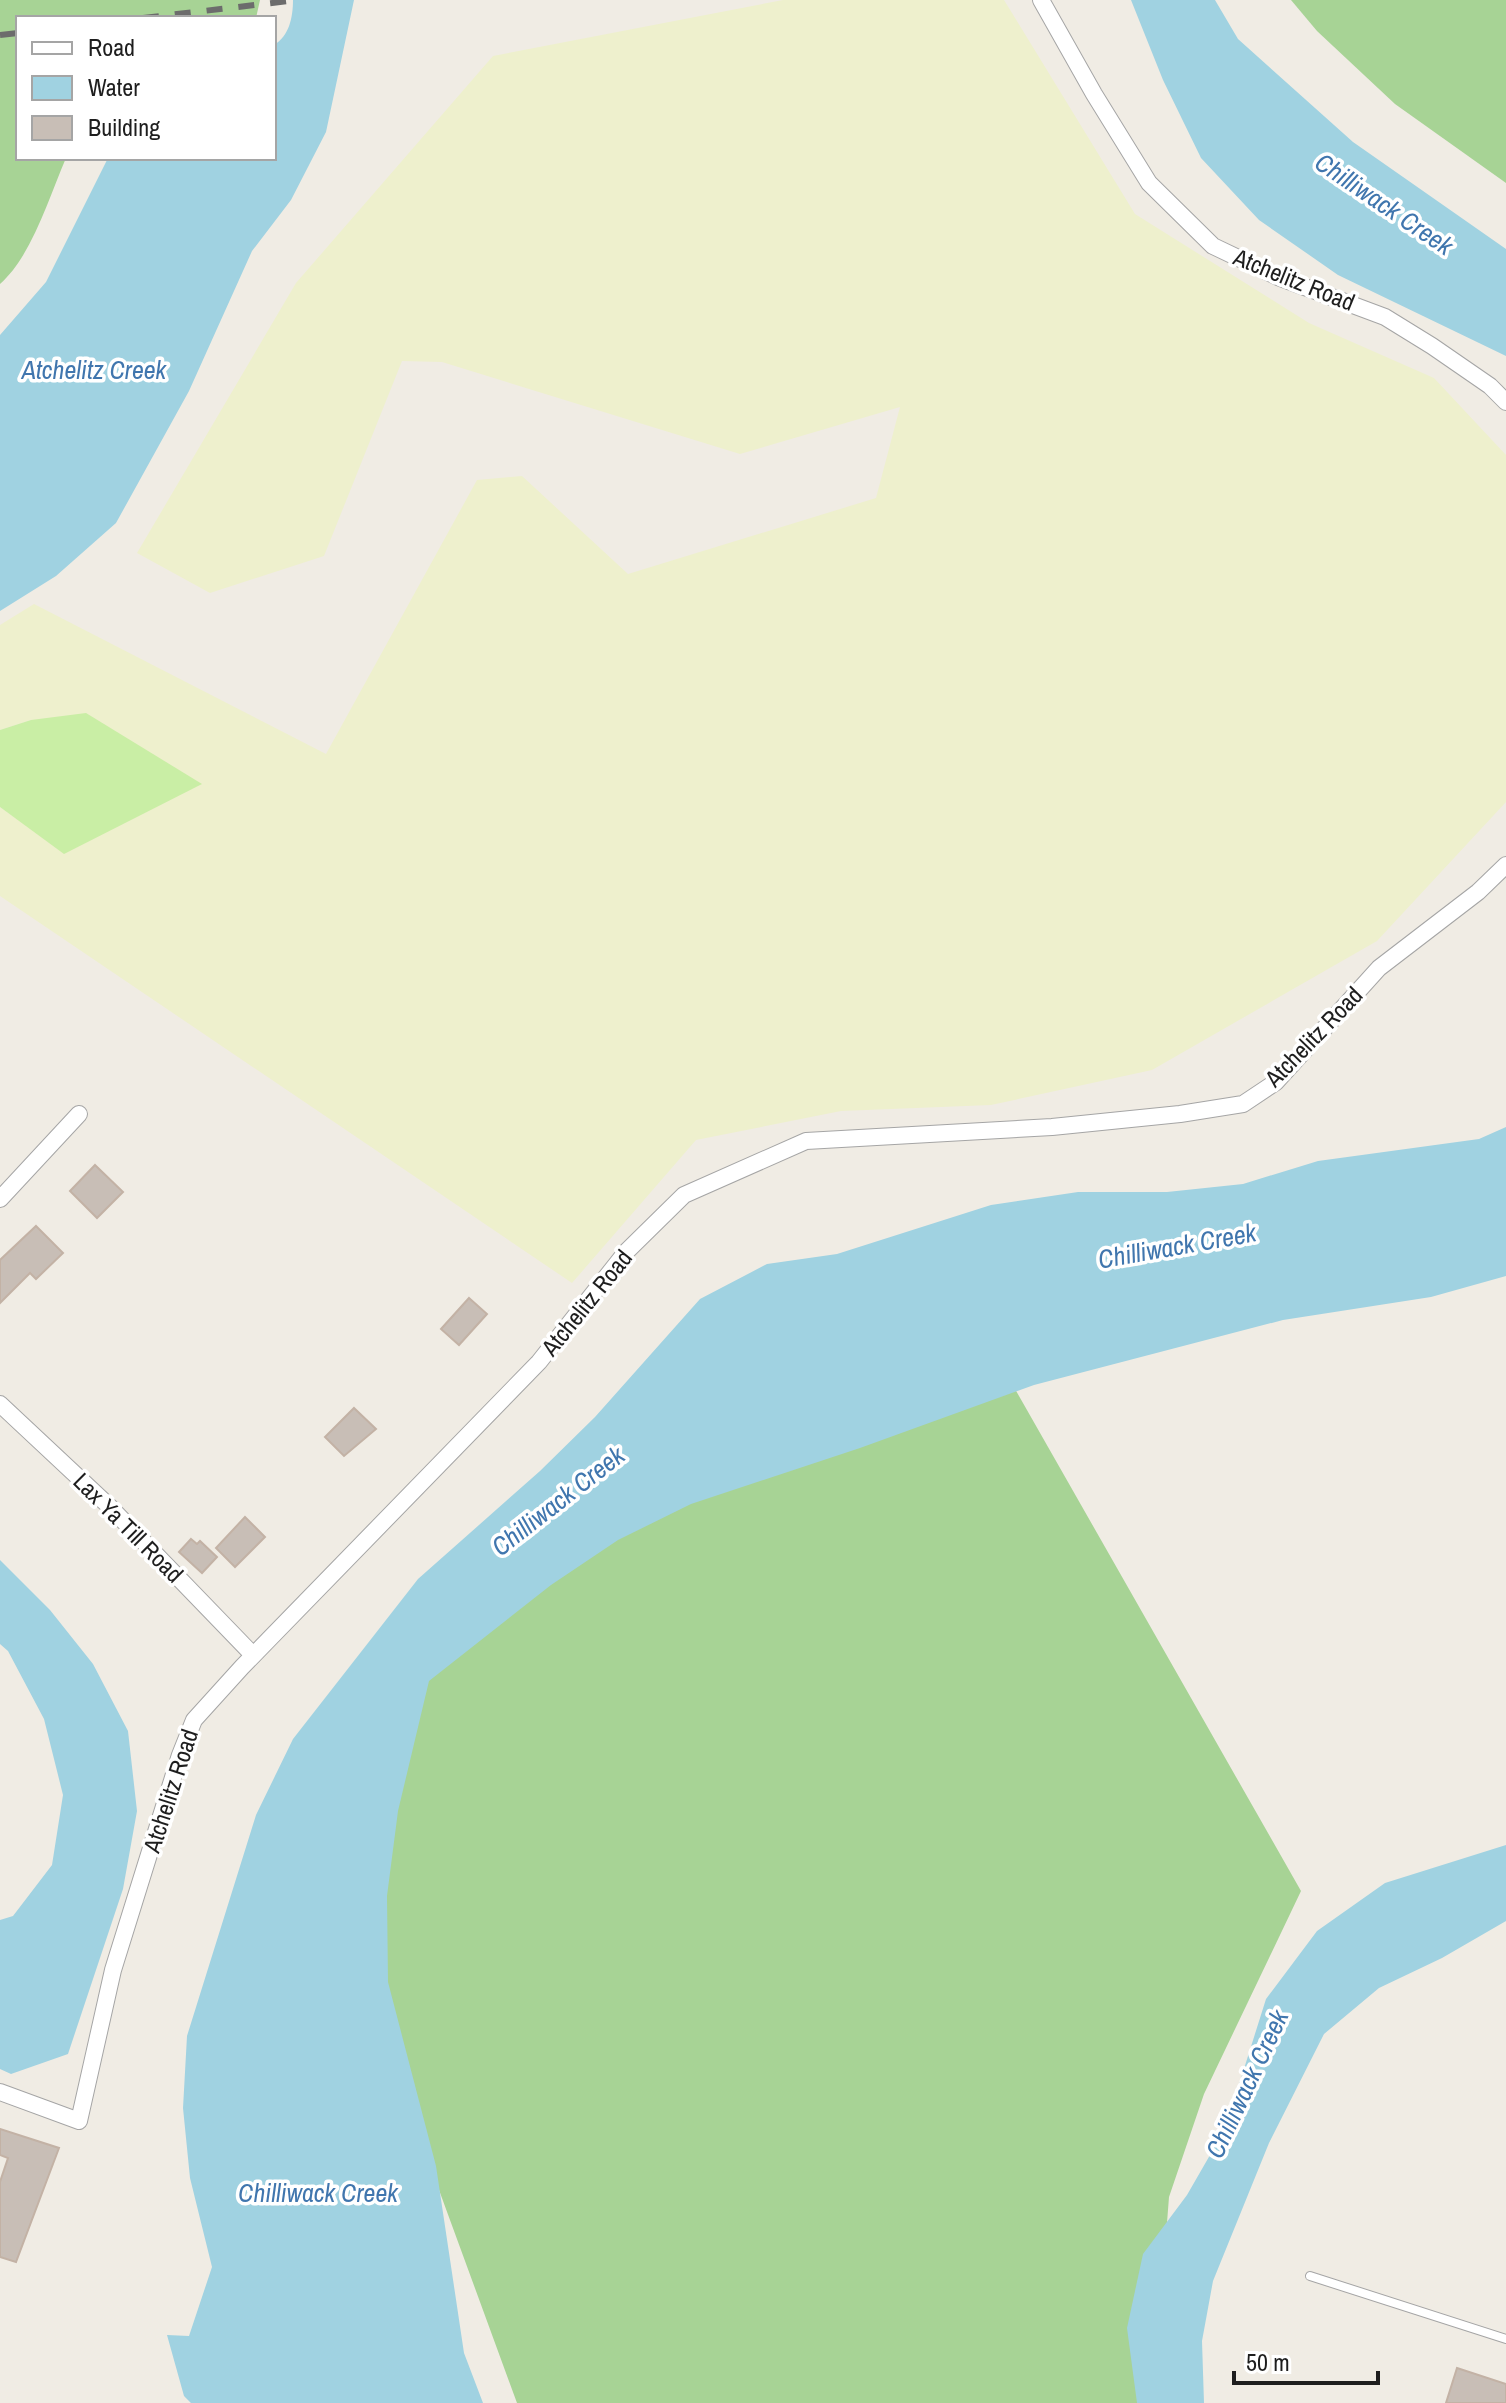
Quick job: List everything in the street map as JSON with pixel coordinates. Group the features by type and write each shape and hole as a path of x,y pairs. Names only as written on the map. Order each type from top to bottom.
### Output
{"street":[{"name":"Atchelitz Road","path":"1041,0 1149,183 1213,246 1278,277 1385,317 1490,386 1506,402"},
{"name":"Atchelitz Road","path":"0,2092 79,2121 113,1970 180,1755 194,1720 253,1655 539,1362 626,1252 684,1195 806,1141 1052,1127 1243,1104 1276,1082 1379,968 1478,892 1506,865"},
{"path":"0,1199 79,1114"},
{"name":"Lax Ya Till Road","path":"0,1404 110,1507 253,1655"}],"lane":[{"path":"1310,2276 1506,2339"}],"green space":[{"path":"0,0 260,0 256,16 16,16 16,160 65,160 30,242 0,284"},
{"path":"783,0 1004,0 1135,214 1309,323 1434,378 1506,455 1506,802 1377,941 1152,1070 991,1105 841,1111 696,1140 572,1283 0,896 0,807 17,819 31,720 0,730 0,625 34,604 326,754 477,480 522,476 628,574 876,498 900,407 740,454 442,362 402,361 324,556 210,593 137,553 296,283 493,56"},
{"path":"1291,0 1506,0 1506,183 1395,104 1317,31"},
{"path":"86,713 202,784 64,854 0,807 0,730 31,720"},
{"path":"1011,1382 1301,1891 1204,2094 1169,2197 1153,2403 517,2403 394,2067 358,1771 452,1647 604,1517"}],"water":[{"name":"Atchelitz Creek","path":"293,0 354,0 326,132 291,200 252,251 189,391 116,523 56,576 0,611 0,335 46,282 107,160 276,160 276,43 289,26"},
{"name":"Chilliwack Creek","path":"1131,0 1215,0 1238,39 1353,142 1506,249 1506,356 1338,275 1259,220 1201,158 1163,80"},
{"name":"Chilliwack Creek","path":"1506,1127 1506,1276 1431,1297 1283,1320 1034,1385 860,1448 691,1504 618,1540 551,1585 429,1681 398,1811 387,1896 388,1982 436,2166 464,2353 483,2403 191,2403 184,2396 167,2335 189,2336 212,2267 190,2178 183,2108 187,2036 256,1815 293,1739 418,1579 540,1471 595,1417 700,1299 767,1264 837,1254 991,1205 1078,1192 1167,1192 1243,1184 1318,1161 1479,1139"},
{"path":"0,1560 50,1610 93,1664 128,1731 137,1811 123,1889 68,2054 11,2074 0,2069 0,1920 13,1916 52,1865 63,1795 44,1719 8,1651 0,1644"},
{"name":"Chilliwack Creek","path":"1506,1845 1506,1921 1442,1958 1379,1988 1324,2034 1269,2143 1213,2281 1202,2341 1204,2403 1137,2403 1127,2328 1143,2254 1187,2195 1225,2129 1266,1999 1317,1931 1385,1883"}],"building":[{"path":"95,1165 123,1192 97,1218 70,1191"},
{"path":"36,1226 63,1253 36,1279 30,1273 0,1303 0,1260"},
{"path":"469,1298 487,1314 459,1345 441,1329"},
{"path":"354,1408 376,1429 344,1456 325,1437"},
{"path":"245,1517 265,1537 235,1567 216,1548"},
{"path":"191,1539 197,1544 200,1541 217,1557 202,1573 179,1552"},
{"path":"0,2129 59,2148 16,2262 0,2257 0,2182 8,2158 0,2155"},
{"path":"1457,2368 1506,2384 1506,2403 1446,2403"}],"railway":[{"path":"160,16 298,0"},
{"path":"0,35 16,33"}]}
